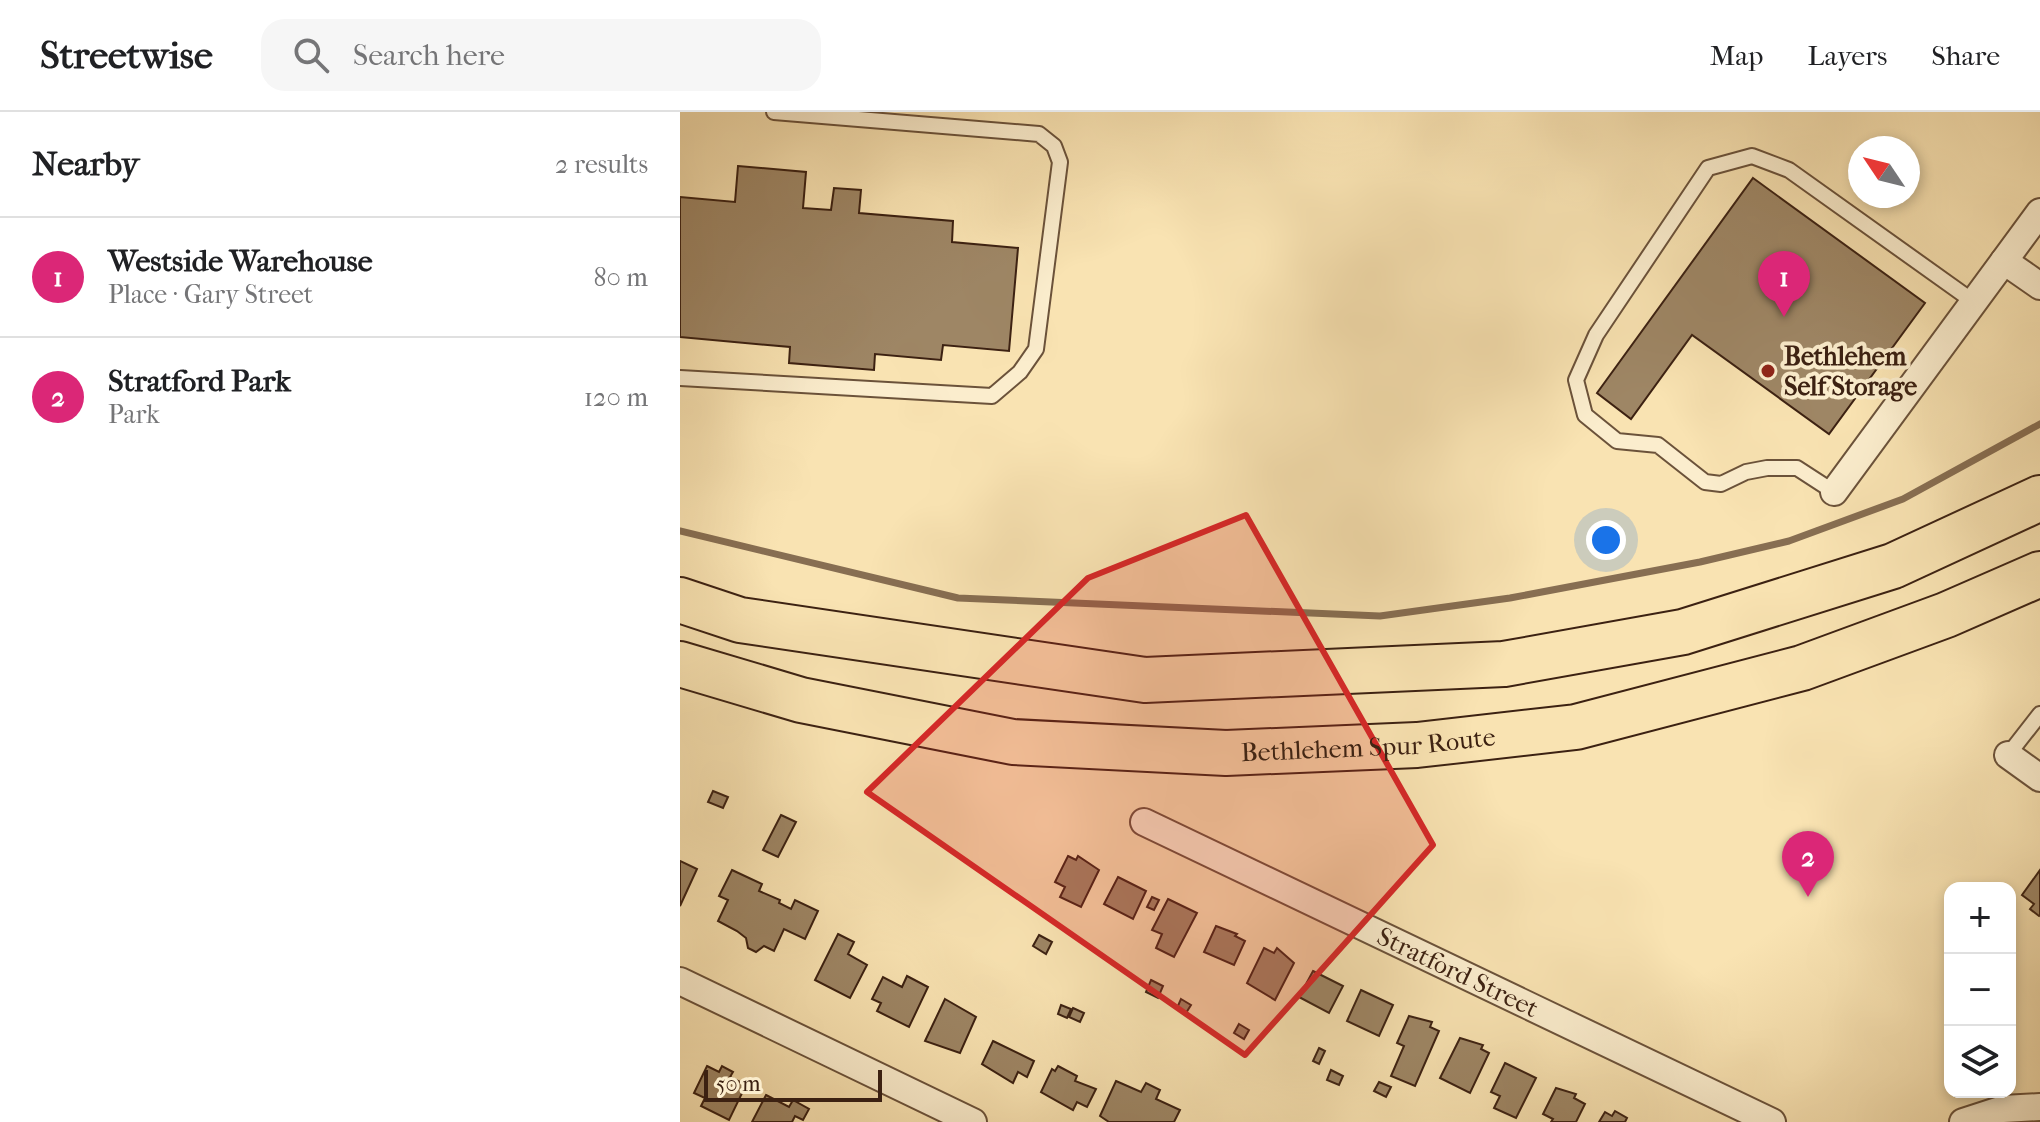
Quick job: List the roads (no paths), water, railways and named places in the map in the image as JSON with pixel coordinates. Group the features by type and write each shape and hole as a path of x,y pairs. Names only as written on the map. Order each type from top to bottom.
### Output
{"highway":[{"path":"680,600 740,620 1145,680 1504,664 1683,632 1893,566 2040,498"},
{"name":"Bethlehem Spur Route","path":"680,664 801,700 1013,742 1226,753 1417,745 1576,727 1802,668 1946,615 2040,574"}],"street":[{"path":"1834,492 2040,212"},
{"path":"2004,261 2040,286"},
{"path":"2008,755 2040,778"},
{"name":"Stratford Street","path":"1144,822 1772,1122"},
{"path":"680,981 973,1122"},
{"path":"1963,1122 2003,1109 2040,1107"}],"lane":[{"path":"680,378 992,396 1020,372 1036,349 1060,162 1054,146 1039,134 774,112"},
{"path":"1834,492 1797,468 1767,468 1746,472 1721,484 1705,482 1658,445 1617,441 1585,415 1576,380 1596,335 1708,168 1752,156 1789,170 1974,302"},
{"path":"2008,755 2040,714"}],"waterway":[{"path":"680,531 958,598 1380,616 1510,598 1700,562 1789,541 1903,499 2040,424"}],"place":[{"name":"Westside Warehouse","path":"1784,317"},
{"name":"Bethlehem Self Storage","path":"1768,371"},
{"name":"Stratford Park","path":"1808,897"}]}
